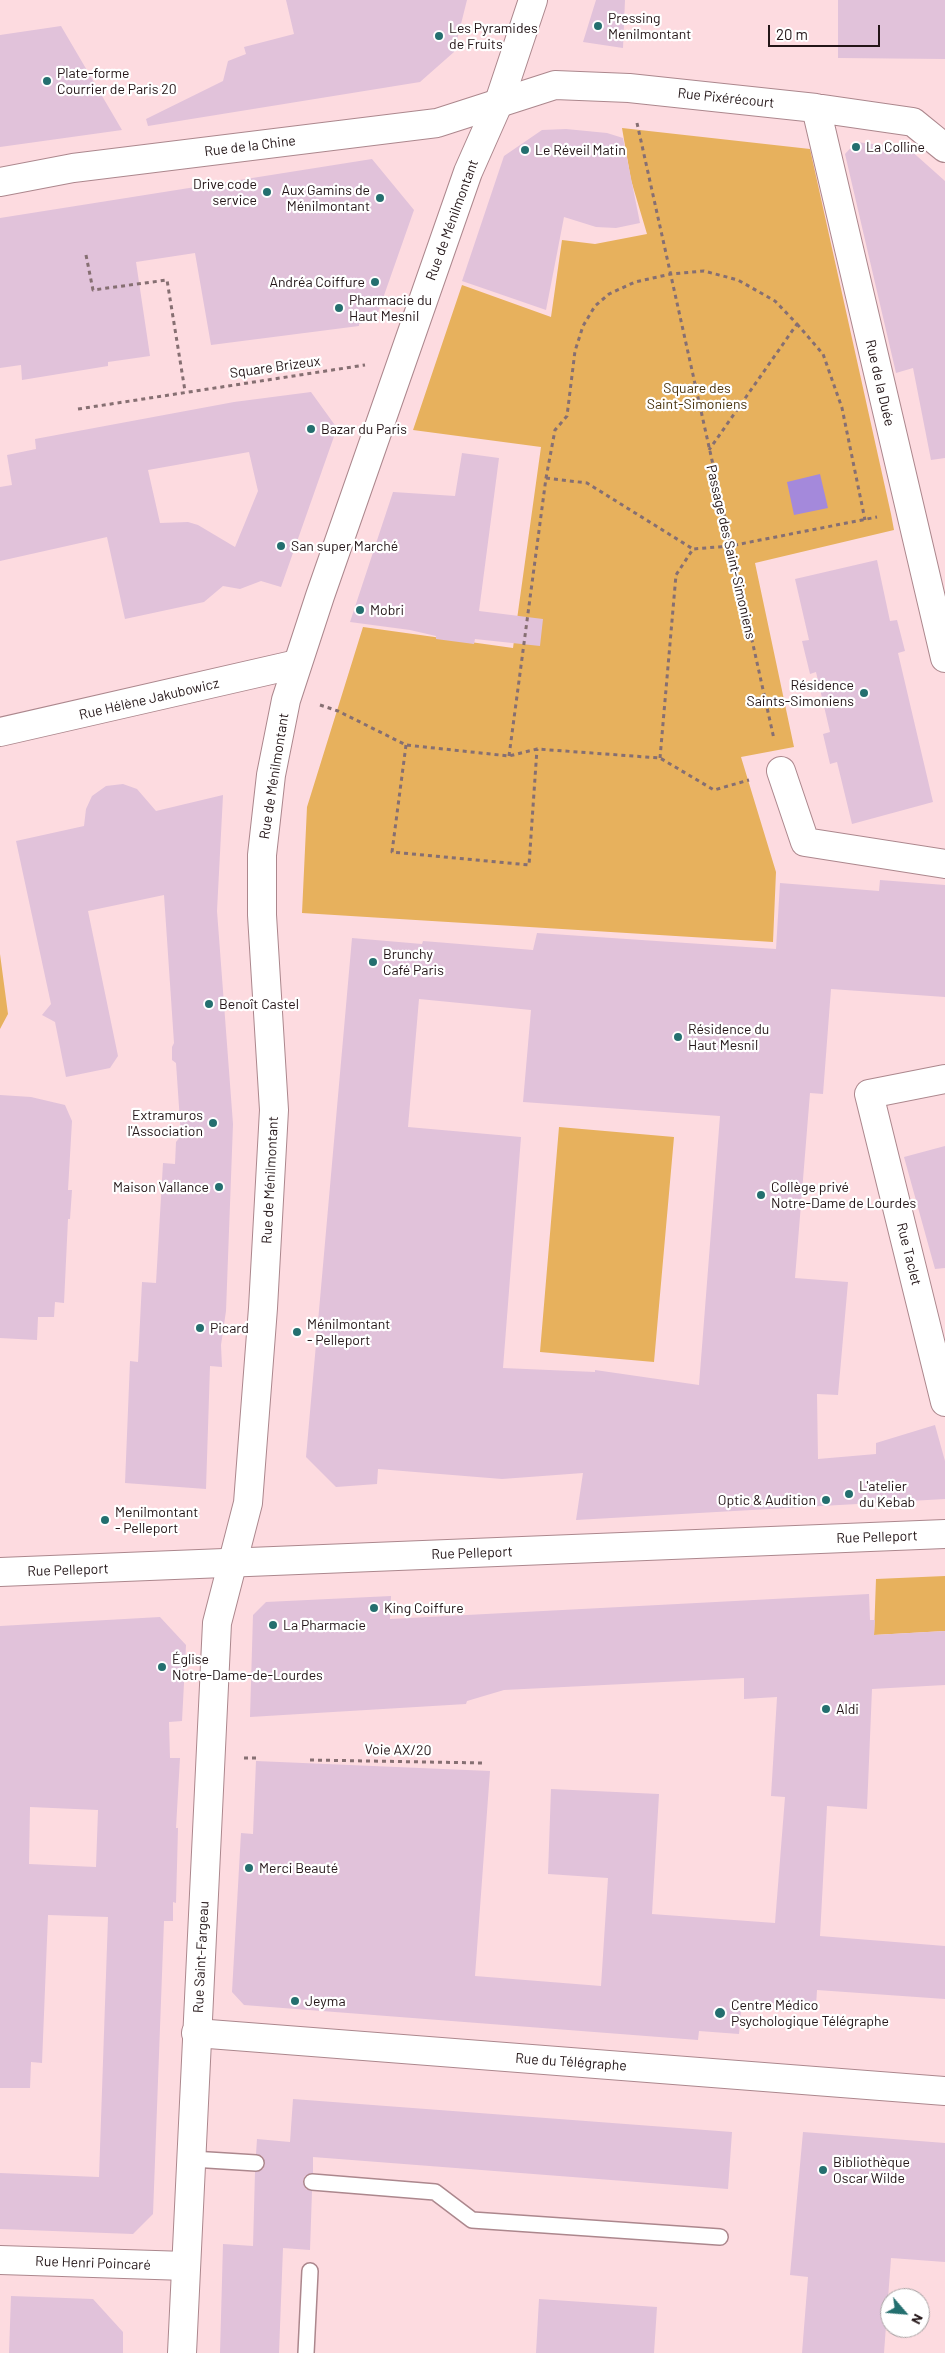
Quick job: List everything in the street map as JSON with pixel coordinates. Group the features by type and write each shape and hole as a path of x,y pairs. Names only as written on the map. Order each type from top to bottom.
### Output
{"street":[{"name":"Rue de Ménilmontant","path":"234,1562 248,1494 263,1308 274,1110 262,915 262,855 271,774 286,700 297,664 468,172 499,102 533,0"},
{"name":"Rue Pixérécourt","path":"499,102 555,85 629,88 816,108 913,122 945,148"},
{"name":"Rue de la Chine","path":"0,182 73,168 437,123 499,102"},
{"name":"Rue de la Duée","path":"816,108 934,568 945,658"},
{"name":"Rue Hélène Jakubowicz","path":"0,732 297,664"},
{"path":"781,771 805,842 945,864"},
{"name":"Rue Taclet","path":"945,1080 869,1094 934,1306 945,1402"},
{"name":"Rue Pelleport","path":"0,1572 945,1534"},
{"name":"Rue Saint-Fargeau","path":"182,2353 217,1623 234,1562"},
{"name":"Rue du Télégraphe","path":"196,2033 945,2091"},
{"name":"Rue Henri Poincaré","path":"0,2260 186,2266"}],"lane":[{"path":"192,2159 256,2163"},
{"path":"312,2182 435,2192 472,2220 720,2237"},
{"path":"306,2353 310,2271"}],"path":[{"name":"Passage des Saint-Simoniens","path":"636,120 781,771"},
{"path":"86,255 92,290 168,280 185,391"},
{"path":"509,756 546,478 555,430 566,416 575,351 583,326 594,306 609,294 635,282 671,274 704,271 738,280 775,301 823,354 842,408 865,520 730,546 692,549 587,483 546,478"},
{"path":"709,450 797,324"},
{"name":"Square Brizeux","path":"78,409 368,364"},
{"path":"660,758 676,575 692,549"},
{"path":"320,705 338,711 406,745 509,756 537,750 660,758 714,790 781,771"},
{"path":"406,745 392,852 529,865 537,750"},
{"name":"Voie AX/20","path":"310,1760 485,1763"}],"green space":[{"name":"Square des Saint-Simoniens","path":"622,128 810,149 894,530 755,563 794,747 741,757 776,872 773,942 302,913 307,807 363,627 513,648 541,447 413,430 462,285 551,317 562,240 595,244 647,234 631,180"},
{"path":"0,954 8,1014 0,1029"},
{"path":"559,1127 674,1137 654,1362 540,1352"},
{"path":"945,1576 945,1631 874,1635 876,1579"}],"shaded area":[{"path":"820,474 828,508 794,515 787,482"}],"building":[{"path":"286,0 467,0 454,52 420,82 148,126 146,119 223,81 228,61 246,54 244,47 294,34"},
{"path":"596,0 625,0 623,48 583,42"},
{"path":"838,0 945,0 945,59 838,58"},
{"name":"Plate-forme Courrier de Paris 20","path":"61,26 122,130 0,147 0,35"},
{"path":"566,129 607,133 623,138 640,223 616,228 596,227 564,217 546,310 462,281 504,156 542,130"},
{"path":"856,142 908,148 945,181 945,458 931,460 913,368 896,373 845,154"},
{"path":"372,159 414,210 375,321 359,324 359,326 211,345 195,253 136,262 150,356 108,362 108,366 22,380 21,365 0,368 0,218"},
{"path":"311,392 337,428 281,587 261,581 240,589 223,586 204,602 125,619 107,537 0,561 0,487 12,485 7,455 36,449 35,439 234,402","holes":["249,452 258,491 235,547 198,525 188,522 160,523 148,470"]},
{"path":"462,453 499,458 479,611 543,619 540,646 475,639 474,644 436,639 436,636 410,630 350,622 393,492 455,496"},
{"name":"Résidence Saints-Simoniens","path":"877,560 890,621 897,620 905,651 898,653 933,802 852,824 837,762 830,764 823,734 830,732 816,672 810,674 802,641 809,640 795,579"},
{"path":"123,784 137,789 156,811 223,795 217,911 233,1124 226,1311 221,1345 222,1367 210,1366 206,1489 125,1483 130,1361 138,1362 142,1282 156,1283 163,1163 175,1164 176,1142 181,1136 176,1063 172,1060 172,1047 174,1043 164,895 88,911 118,1056 110,1068 66,1077 55,1022 42,1015 51,1004 16,841 84,826 86,809 92,796 106,786"},
{"path":"880,880 945,885 945,997 831,989 823,1094 810,1093 795,1278 848,1282 838,1395 817,1394 818,1459 876,1454 876,1443 935,1425 945,1461 945,1499 576,1520 583,1473 502,1479 378,1469 377,1484 336,1487 306,1457 352,938 422,944 423,941 533,950 537,933 776,949 780,883 879,891","holes":["419,999 531,1010 523,1102 720,1116 699,1385 595,1370 595,1372 503,1368 521,1137 408,1127"]},
{"path":"0,1095 31,1097 65,1105 72,1121 68,1190 72,1190 70,1219 68,1219 64,1303 55,1302 54,1317 38,1317 37,1340 0,1338"},
{"path":"945,1146 945,1268 935,1269 904,1157"},
{"path":"869,1594 870,1620 875,1620 874,1635 945,1631 945,1685 872,1689 867,1809 827,1806 820,1936 945,1946 945,1999 817,1990 816,2006 742,2001 739,2034 699,2031 698,2040 244,2005 232,1992 241,1833 253,1834 256,1761 490,1771 475,1976 601,1986 608,1878 548,1874 551,1789 659,1794 652,1914 775,1923 785,1797 771,1796 777,1697 744,1699 744,1678 504,1690 467,1701 466,1704 250,1717 253,1615 266,1602 391,1596 390,1619"},
{"path":"160,1617 186,1645 182,1721 169,1722 170,1758 180,1758 176,1828 178,1828 176,1903 173,1902 173,1921 164,1921 153,2214 133,2234 0,2229 0,2173 99,2177 108,1917 48,1915 42,2063 31,2062 30,2088 0,2088 0,1626","holes":["30,1807 98,1810 96,1867 29,1864"]},
{"path":"293,2099 732,2132 728,2189 313,2157 313,2173 305,2176 303,2182 306,2189 312,2191 310,2250 283,2248 279,2353 220,2353 223,2244 253,2246 255,2172 263,2169 265,2163 262,2156 256,2154 257,2139 290,2142"},
{"path":"803,2132 945,2143 945,2262 891,2258 889,2288 880,2288 880,2338 885,2338 884,2353 802,2353 808,2277 790,2275"},
{"path":"11,2296 93,2299 123,2332 123,2353 9,2353"},
{"path":"539,2299 657,2307 654,2353 536,2353"}],"place":[{"name":"Pressing Menilmontant","path":"598,26"},
{"name":"Les Pyramides de Fruits","path":"439,36"},
{"name":"Plate-forme Courrier de Paris 20","path":"47,81"},
{"name":"La Colline","path":"856,147"},
{"name":"Le Réveil Matin","path":"525,150"},
{"name":"Drive code service","path":"267,192"},
{"name":"Aux Gamins de Ménilmontant","path":"380,198"},
{"name":"Andréa Coiffure","path":"375,282"},
{"name":"Pharmacie du Haut Mesnil","path":"339,308"},
{"name":"Bazar du Paris","path":"311,429"},
{"name":"San super Marché","path":"281,546"},
{"name":"Mobri","path":"360,610"},
{"name":"Résidence Saints-Simoniens","path":"864,693"},
{"name":"Brunchy Café Paris","path":"373,962"},
{"name":"Benoît Castel","path":"209,1004"},
{"name":"Résidence du Haut Mesnil","path":"678,1037"},
{"name":"Extramuros l'Association","path":"213,1123"},
{"name":"Maison Vallance","path":"219,1187"},
{"name":"Collège privé Notre-Dame de Lourdes","path":"761,1195"},
{"name":"Picard","path":"200,1328"},
{"name":"Ménilmontant - Pelleport","path":"297,1332"},
{"name":"L'atelier du Kebab","path":"849,1494"},
{"name":"Optic & Audition","path":"826,1500"},
{"name":"Menilmontant - Pelleport","path":"105,1520"},
{"name":"King Coiffure","path":"374,1608"},
{"name":"La Pharmacie","path":"273,1625"},
{"name":"Église Notre-Dame-de-Lourdes","path":"162,1667"},
{"name":"Aldi","path":"826,1709"},
{"name":"Merci Beauté","path":"249,1868"},
{"name":"Jeyma","path":"295,2001"},
{"name":"Centre Médico Psychologique Télégraphe","path":"720,2013"},
{"name":"Bibliothèque Oscar Wilde","path":"823,2170"}]}
